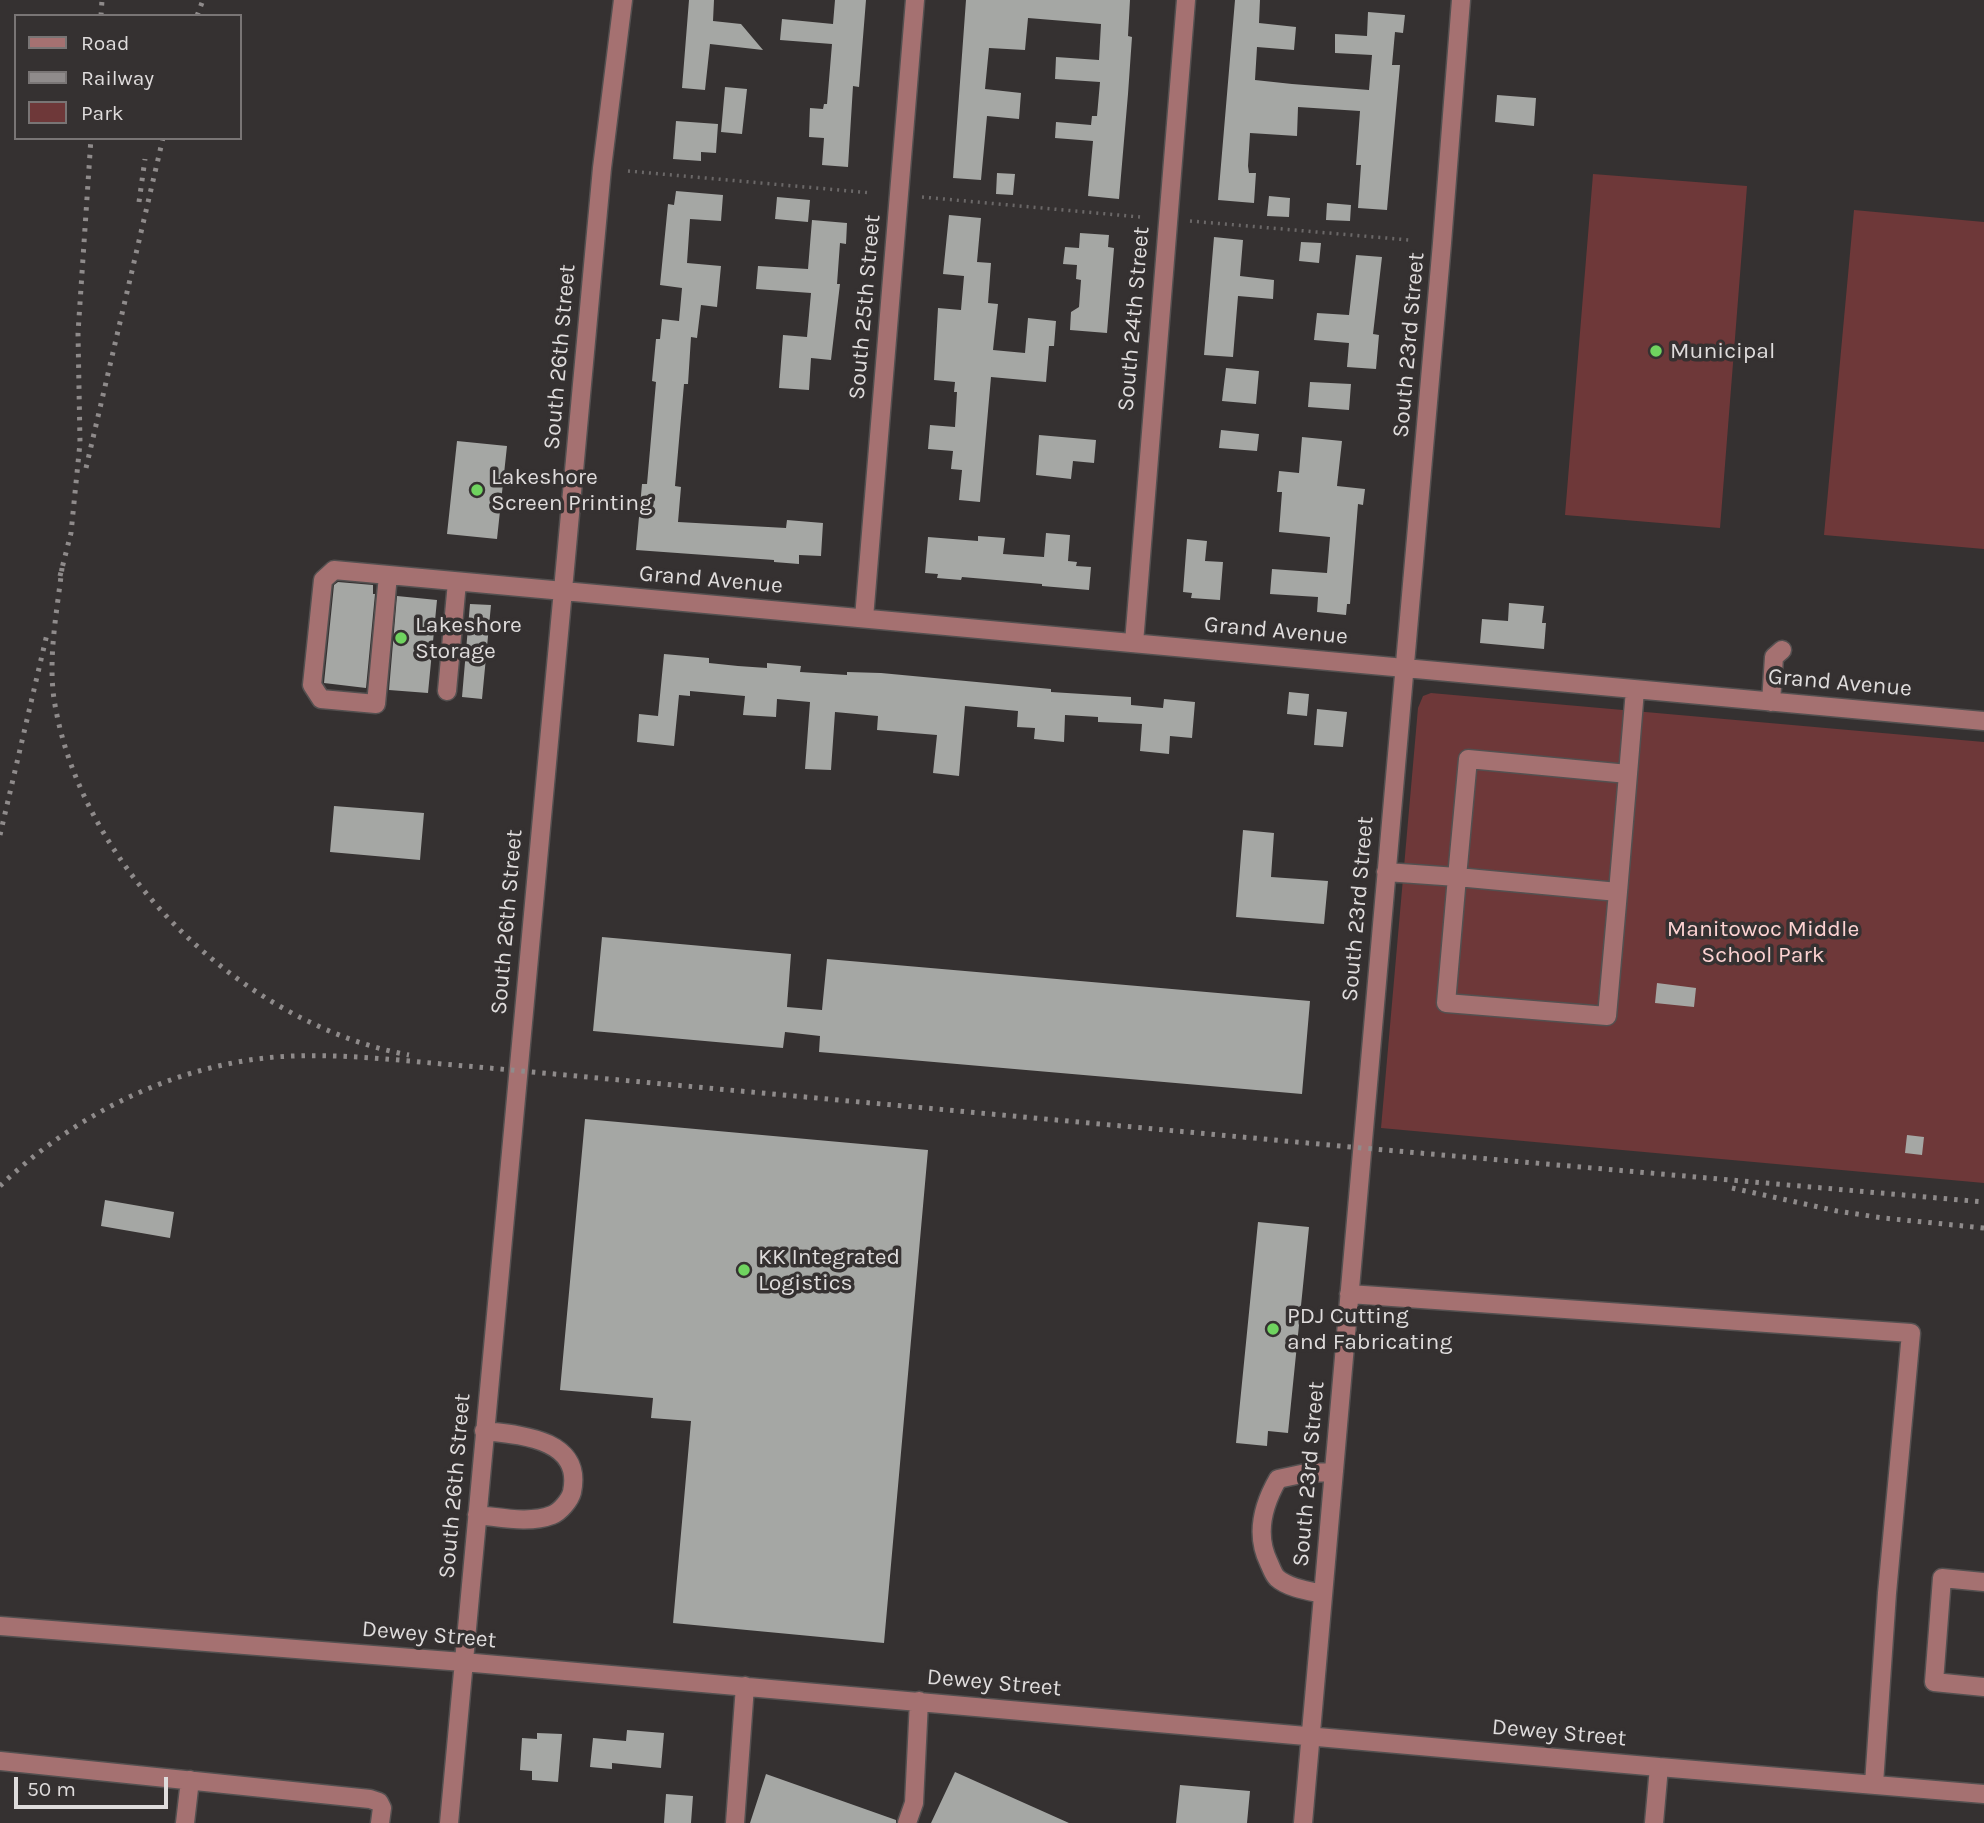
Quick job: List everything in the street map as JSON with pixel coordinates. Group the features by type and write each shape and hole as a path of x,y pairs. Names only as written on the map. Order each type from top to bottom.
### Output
{"street":[{"name":"South 26th Street","path":"449,1823 562,592 621,0"},
{"name":"South 25th Street","path":"864,618 915,0"},
{"name":"South 24th Street","path":"1134,643 1186,0"},
{"name":"South 23rd Street","path":"1303,1823 1461,0"},
{"name":"Grand Avenue","path":"388,575 376,704 321,699 312,685 323,580 334,570 1984,721"},
{"path":"447,691 457,582"},
{"path":"1771,702 1774,657 1782,650"},
{"path":"1628,774 1468,759 1446,1003 1607,1016 1618,892 1628,774 1635,690"},
{"path":"1386,872 1618,892"},
{"path":"1349,1294 1911,1332 1882,1645 1874,1784"},
{"path":"477,1515 535,1519 555,1515 571,1497 574,1481 569,1461 549,1443 526,1435 484,1432"},
{"path":"1323,1594 1298,1588 1276,1578 1263,1551 1262,1522 1266,1499 1278,1479 1306,1473 1334,1472"},
{"path":"1984,1581 1942,1578 1934,1682 1984,1686"},
{"name":"Dewey Street","path":"0,1626 463,1662 1984,1794"},
{"path":"734,1823 745,1686"},
{"path":"907,1823 914,1803 919,1701"},
{"path":"0,1761 370,1799 379,1802 382,1808 380,1823"},
{"path":"1654,1823 1659,1767"},
{"path":"185,1823 190,1780"}],"path":[{"path":"628,171 873,193"},
{"path":"922,197 1140,217"},
{"path":"1190,221 1409,240"}],"green space":[{"name":"Municipal","path":"1593,174 1747,186 1720,528 1565,515"},
{"path":"1854,210 1984,222 1984,549 1824,535"},
{"name":"Manitowoc Middle School Park","path":"1431,693 1984,742 1984,1183 1381,1128 1418,708 1423,696"}],"building":[{"path":"689,0 714,0 713,21 741,24 763,50 710,44 705,90 682,88"},
{"path":"835,0 866,0 859,87 853,86 848,167 822,165 824,138 809,137 810,108 823,109 824,104 827,104 832,44 780,40 782,19 833,24"},
{"path":"966,0 1130,0 1128,36 1132,37 1119,199 1088,196 1093,141 1055,138 1056,122 1091,125 1092,116 1097,116 1100,82 1055,79 1056,57 1099,60 1101,24 1028,18 1025,50 989,48 985,89 1021,93 1019,119 987,116 981,180 953,178"},
{"path":"1235,0 1260,0 1259,23 1296,27 1294,50 1257,47 1255,80 1292,84 1369,90 1372,55 1335,53 1335,34 1367,36 1368,12 1405,15 1403,33 1395,32 1392,65 1400,65 1387,210 1358,208 1361,165 1356,165 1360,111 1298,107 1297,136 1250,133 1248,166 1249,173 1256,173 1254,203 1218,200"},
{"path":"725,87 747,89 742,134 721,132"},
{"path":"1497,95 1536,98 1534,126 1495,122"},
{"path":"676,121 718,124 716,153 701,152 701,161 673,159"},
{"path":"997,173 1015,174 1013,195 996,194"},
{"path":"676,191 723,195 721,221 690,219 687,263 721,266 717,307 701,305 697,338 691,337 675,486 681,487 678,522 786,528 787,520 823,523 821,556 799,555 799,564 636,550 642,484 647,484 656,382 652,381 656,339 660,339 662,319 679,321 682,288 660,285 668,204 674,205"},
{"path":"1269,196 1290,198 1289,217 1267,216"},
{"path":"777,197 810,200 808,222 775,219"},
{"path":"1327,203 1351,205 1350,221 1326,220"},
{"path":"949,215 981,218 977,262 991,263 988,303 998,304 993,350 1025,353 1028,318 1056,321 1054,346 1049,346 1046,382 991,377 980,502 959,500 962,470 951,469 953,451 928,449 930,425 955,427 955,382 934,380 938,308 961,310 964,276 943,274"},
{"path":"812,220 847,223 846,244 840,243 837,284 840,284 831,360 811,358 809,390 779,388 783,335 807,337 811,293 756,289 758,266 808,269"},
{"path":"1080,233 1109,235 1108,247 1114,248 1107,333 1070,330 1071,312 1079,307 1081,280 1076,279 1077,265 1063,264 1065,247 1079,248"},
{"path":"1214,237 1243,240 1240,276 1274,280 1273,299 1238,296 1233,357 1204,355"},
{"path":"1301,242 1321,243 1319,263 1299,261"},
{"path":"1356,255 1382,257 1373,334 1379,335 1376,369 1347,367 1349,343 1314,340 1317,313 1349,315"},
{"path":"1226,368 1259,371 1256,404 1222,401"},
{"path":"1310,382 1351,384 1349,410 1308,407"},
{"path":"1221,430 1259,434 1257,451 1219,448"},
{"path":"1039,435 1096,440 1094,463 1073,461 1071,479 1036,475"},
{"path":"1302,437 1342,441 1337,486 1365,489 1363,505 1358,504 1350,604 1347,604 1346,615 1317,612 1318,597 1270,594 1272,569 1327,573 1330,537 1279,532 1282,492 1277,492 1279,471 1299,473"},
{"name":"Lakeshore Screen Printing","path":"457,441 507,446 497,539 447,534"},
{"path":"1046,533 1070,535 1068,561 1077,562 1076,566 1091,567 1089,590 962,577 961,580 937,578 938,574 925,573 928,537 978,541 978,536 1005,538 1003,554 1044,557"},
{"path":"1187,539 1207,541 1205,561 1223,562 1220,600 1191,598 1192,593 1183,592"},
{"path":"338,582 373,585 375,594 366,688 324,683 334,585"},
{"path":"397,596 437,600 428,693 389,690"},
{"path":"1509,603 1544,606 1544,649 1480,643 1482,619 1508,621"},
{"path":"470,604 491,605 482,699 462,697"},
{"path":"664,654 709,658 709,663 738,666 767,668 767,663 801,666 800,672 847,675 847,672 881,673 1051,689 1051,692 1131,697 1131,705 1163,708 1164,699 1195,702 1192,738 1170,736 1169,754 1140,751 1142,724 1098,722 1098,717 1065,715 1064,742 1034,739 1035,728 1017,727 1018,711 965,706 959,776 933,773 937,735 877,730 878,716 835,712 831,770 805,769 810,702 777,699 776,717 743,715 745,696 690,691 690,696 679,695 674,746 637,742 639,714 658,716"},
{"path":"1289,692 1309,694 1307,716 1287,714"},
{"path":"1317,709 1347,712 1343,747 1314,745"},
{"path":"334,806 424,813 420,860 330,852"},
{"path":"1243,830 1274,833 1271,877 1328,881 1324,924 1236,917"},
{"path":"602,937 791,954 787,1007 822,1010 827,959 1310,1001 1302,1094 819,1052 820,1036 785,1032 783,1048 593,1031"},
{"path":"1657,983 1696,988 1694,1007 1655,1003"},
{"name":"KK Integrated Logistics","path":"585,1119 928,1150 884,1643 673,1623 691,1421 651,1418 653,1398 560,1390"},
{"path":"1907,1135 1924,1137 1922,1155 1905,1153"},
{"path":"105,1200 174,1212 170,1238 101,1226"},
{"name":"PDJ Cutting and Fabricating","path":"1258,1222 1309,1227 1288,1433 1268,1431 1267,1446 1236,1443"},
{"path":"627,1730 664,1733 661,1768 612,1763 612,1769 590,1767 593,1738 626,1741"},
{"path":"537,1733 562,1734 558,1782 532,1780 532,1771 520,1770 522,1738 537,1739"},
{"path":"955,1772 1069,1823 931,1823"},
{"path":"766,1774 896,1820 896,1823 750,1823"},
{"path":"1180,1785 1250,1791 1247,1823 1176,1823"},
{"path":"666,1794 693,1796 691,1823 664,1823"}],"railway":[{"path":"101,14 102,0"},
{"path":"198,14 203,0"},
{"path":"60,576 71,533 80,443 78,333 91,140"},
{"path":"86,468 163,140"},
{"path":"139,202 145,159"},
{"path":"62,568 52,654 55,705 72,766 99,826 136,881 181,931 232,975 288,1011 348,1038 409,1055"},
{"path":"0,835 47,634"},
{"path":"0,1186 29,1160 92,1116 162,1083 237,1062 275,1057 326,1056 376,1058 1984,1202"},
{"path":"1732,1188 1837,1211 1984,1228"}],"place":[{"name":"Municipal","path":"1656,351"},
{"name":"Lakeshore Screen Printing","path":"477,490"},
{"name":"Lakeshore Storage","path":"401,638"},
{"name":"KK Integrated Logistics","path":"744,1270"},
{"name":"PDJ Cutting and Fabricating","path":"1273,1329"}]}
